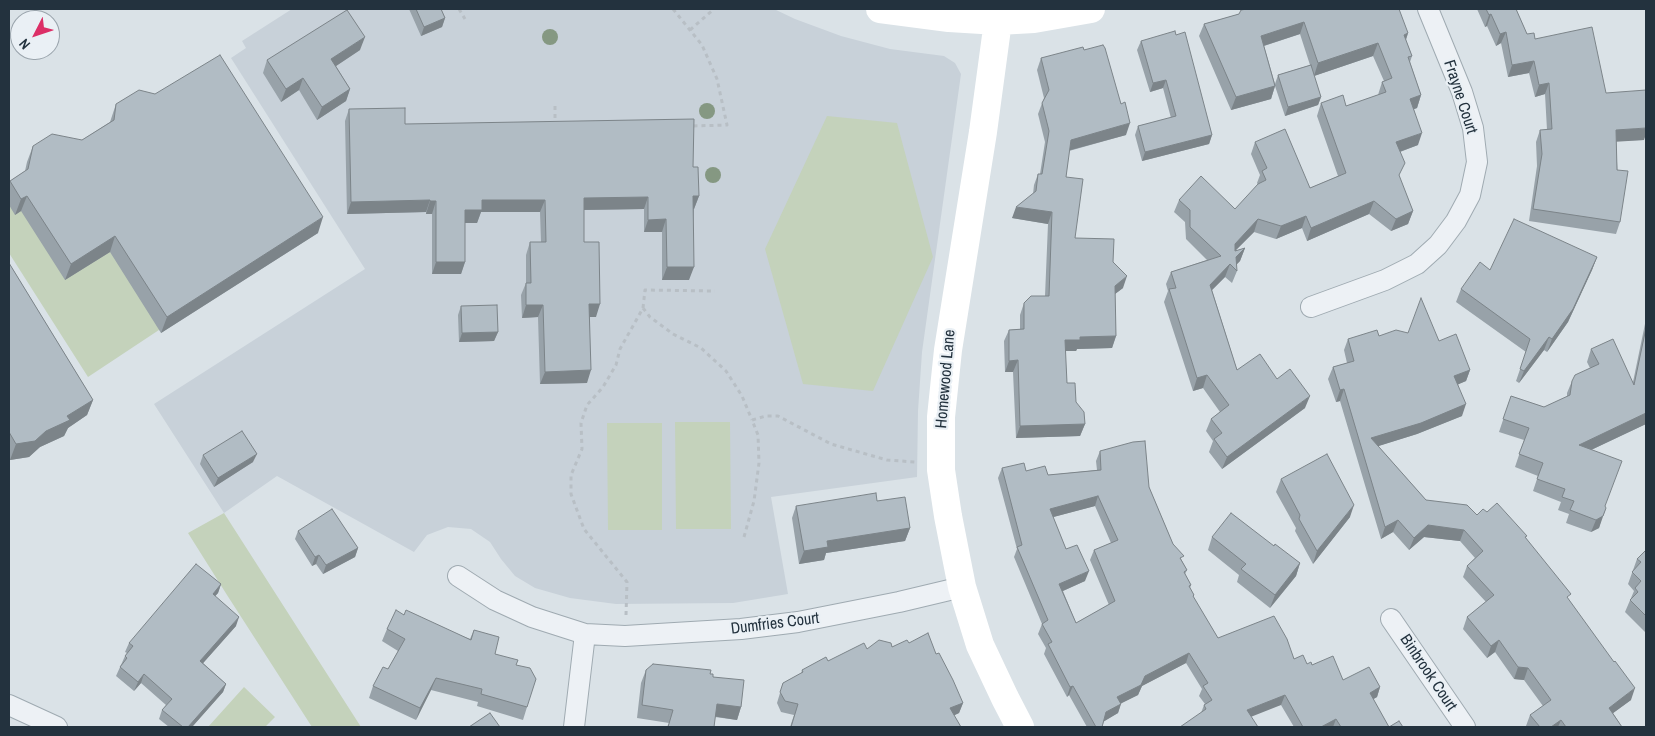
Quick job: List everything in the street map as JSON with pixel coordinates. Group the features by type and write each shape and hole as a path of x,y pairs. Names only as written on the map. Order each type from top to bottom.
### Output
{"street":[{"path":"880,9 948,18 998,21 1034,19 1091,9"},
{"name":"Frayne Court","path":"1311,307 1385,280 1418,264 1438,245 1470,195 1476,162 1473,128 1462,92 1428,9"},
{"name":"Homewood Lane","path":"998,21 948,350 941,417 941,470 962,588 980,645 1020,727"},
{"name":"Dumfries Court","path":"458,576 494,600 532,617 586,634 625,636 741,629 798,622 962,588"},
{"name":"Binbrook Court","path":"1391,619 1465,727"},
{"path":"574,727 586,634"},
{"path":"9,705 57,727"}],"path":[{"path":"459,9 464,19"},
{"path":"673,9 702,45 717,79 727,125 688,126"},
{"path":"690,30 714,9"},
{"path":"555,106 555,128 564,128"},
{"path":"626,620 627,582 584,529 571,494 571,475 582,448 581,423 586,405 603,387 616,365 620,349 644,308 645,290 715,291"},
{"path":"644,308 650,317 673,334 700,348 726,371 742,396 758,434 759,463 754,501 744,537"},
{"path":"752,420 766,416 778,416 831,444 887,460 920,462"}],"shaded area":[{"path":"292,9 774,9 841,36 890,49 944,56 955,63 961,74 922,352 918,411 917,477 771,497 788,594 733,603 616,604 570,598 535,588 515,576 490,542 471,529 448,527 427,535 414,552 277,476 224,513 154,404 365,269 231,58 246,48 242,41"}],"green space":[{"path":"827,116 897,123 933,257 873,391 803,384 765,249"},
{"path":"9,196 316,226 88,377 9,253"},
{"path":"675,422 730,422 731,529 676,529"},
{"path":"607,423 662,423 662,530 608,530"},
{"path":"224,513 361,727 312,727 227,595 188,533"},
{"path":"244,687 275,717 265,727 208,727"}],"building":[{"path":"416,9 441,9 445,18 424,27"},
{"path":"1399,9 1408,33 1404,35 1412,56 1408,57 1421,95 1410,99 1422,133 1396,142 1405,163 1399,175 1413,211 1396,219 1374,201 1311,228 1306,216 1281,226 1258,219 1235,244 1235,251 1245,248 1236,257 1237,271 1230,264 1210,285 1237,370 1260,354 1277,379 1290,369 1310,396 1227,457 1214,439 1222,433 1211,419 1229,405 1207,375 1197,378 1169,289 1176,288 1171,272 1221,256 1190,227 1190,210 1179,200 1201,176 1235,209 1258,184 1266,180 1262,171 1267,168 1255,142 1285,129 1310,188 1346,173 1321,103 1343,95 1346,106 1386,92 1382,82 1392,78 1378,43 1318,63 1304,22 1261,36 1275,86 1236,97 1204,24 1239,14 1241,10"},
{"path":"1486,9 1516,9 1527,34 1534,33 1535,39 1592,27 1606,93 1646,90 1646,128 1616,130 1617,170 1628,171 1620,222 1533,209 1542,154 1540,130 1552,129 1549,83 1539,85 1534,61 1512,65 1506,32 1500,34 1491,14 1489,15"},
{"path":"347,10 365,37 331,59 350,89 322,107 303,78 286,89 267,60"},
{"path":"1175,31 1176,35 1185,32 1212,135 1145,152 1138,126 1176,116 1166,80 1153,83 1141,41"},
{"path":"1103,45 1121,104 1125,102 1130,123 1071,140 1066,177 1083,179 1075,238 1114,239 1113,262 1127,276 1115,286 1116,336 1080,337 1080,340 1065,340 1067,383 1075,383 1076,402 1084,412 1085,424 1020,426 1018,360 1009,361 1009,330 1024,329 1024,303 1031,296 1049,296 1052,212 1016,207 1036,191 1038,174 1042,174 1049,131 1042,103 1049,90 1041,58 1083,47 1084,50"},
{"path":"220,55 323,217 167,317 115,236 71,264 27,196 21,199 10,181 28,169 33,146 52,134 82,140 114,120 116,104 139,90 155,94"},
{"path":"1311,65 1321,97 1288,107 1278,75"},
{"path":"405,108 405,124 694,119 693,167 698,167 699,196 693,196 694,267 667,267 666,219 648,220 648,197 584,198 584,242 599,242 600,304 589,304 591,370 545,372 543,305 526,305 526,283 531,283 530,242 546,242 545,200 482,200 482,210 465,210 465,262 436,262 436,201 351,202 349,109"},
{"path":"1514,219 1597,257 1573,309 1552,339 1549,337 1524,371 1520,369 1530,339 1461,289 1480,262 1490,270"},
{"path":"9,263 93,400 67,416 70,420 46,431 35,441 16,444 9,432"},
{"path":"1421,298 1439,341 1456,334 1470,370 1454,376 1466,404 1421,423 1371,438 1426,500 1467,505 1477,515 1483,509 1487,512 1497,503 1527,536 1525,537 1571,594 1567,597 1635,688 1609,708 1622,727 1566,727 1561,720 1551,727 1540,727 1530,715 1551,700 1528,668 1518,667 1499,640 1491,646 1467,617 1494,595 1467,566 1483,551 1464,530 1428,525 1414,538 1398,520 1385,527 1344,389 1340,390 1333,367 1354,361 1348,339 1377,330 1379,336 1396,330 1408,333"},
{"path":"497,305 498,332 462,333 461,306"},
{"path":"1646,328 1646,413 1579,445 1622,461 1603,516 1596,520 1570,510 1574,501 1562,497 1565,489 1537,479 1543,463 1519,454 1529,428 1503,419 1511,396 1544,407 1570,395 1575,375 1599,364 1591,349 1613,339 1634,385"},
{"path":"242,431 257,454 218,478 203,455"},
{"path":"1145,441 1149,487 1173,544 1184,556 1180,558 1187,570 1184,572 1191,585 1189,586 1193,596 1218,638 1274,616 1287,639 1294,659 1303,655 1307,664 1311,662 1312,665 1333,656 1343,680 1369,667 1380,687 1370,693 1389,727 1341,727 1336,719 1321,727 1303,727 1285,695 1247,710 1258,727 1180,727 1206,709 1204,705 1212,700 1203,686 1208,683 1189,653 1145,676 1141,685 1117,697 1121,704 1106,712 1102,727 1096,727 1073,686 1070,687 1048,644 1052,642 1042,624 1048,620 1017,547 1022,545 1002,468 1024,463 1026,471 1045,466 1048,475 1101,470 1100,451 1133,442","holes":["1098,496 1118,540 1094,550 1115,601 1076,623 1059,584 1089,571 1077,545 1066,549 1050,509"]},
{"path":"1327,454 1354,505 1317,551 1299,519 1300,515 1281,479"},
{"path":"876,493 877,501 905,497 910,528 827,541 828,547 804,551 796,506"},
{"path":"332,509 358,548 326,565 319,555 315,557 298,531"},
{"path":"1231,513 1300,563 1275,595 1241,569 1246,564 1212,537"},
{"path":"1646,550 1646,616 1630,600 1638,592 1635,588 1641,581 1632,572 1641,562 1637,559"},
{"path":"196,564 221,584 213,594 239,617 200,661 226,684 188,727 183,727 162,710 172,699 144,674 138,682 120,667 127,658 125,656 133,646 129,643"},
{"path":"396,610 404,615 406,610 471,640 474,630 499,637 495,654 518,660 516,665 530,668 536,679 527,707 481,694 482,689 436,678 420,708 373,686 383,667 388,669 405,639 387,629"},
{"path":"928,633 936,654 939,653 963,703 950,708 961,727 791,727 798,704 785,701 780,692 783,683 826,657 828,661 864,643 867,649 879,640 891,643 892,647 907,640 909,643"},
{"path":"653,664 711,670 710,674 713,674 713,677 744,680 741,707 717,704 714,727 668,727 673,710 642,705 646,670"},
{"path":"490,713 500,727 469,727"},
{"path":"1399,721 1403,727 1389,727"}]}
